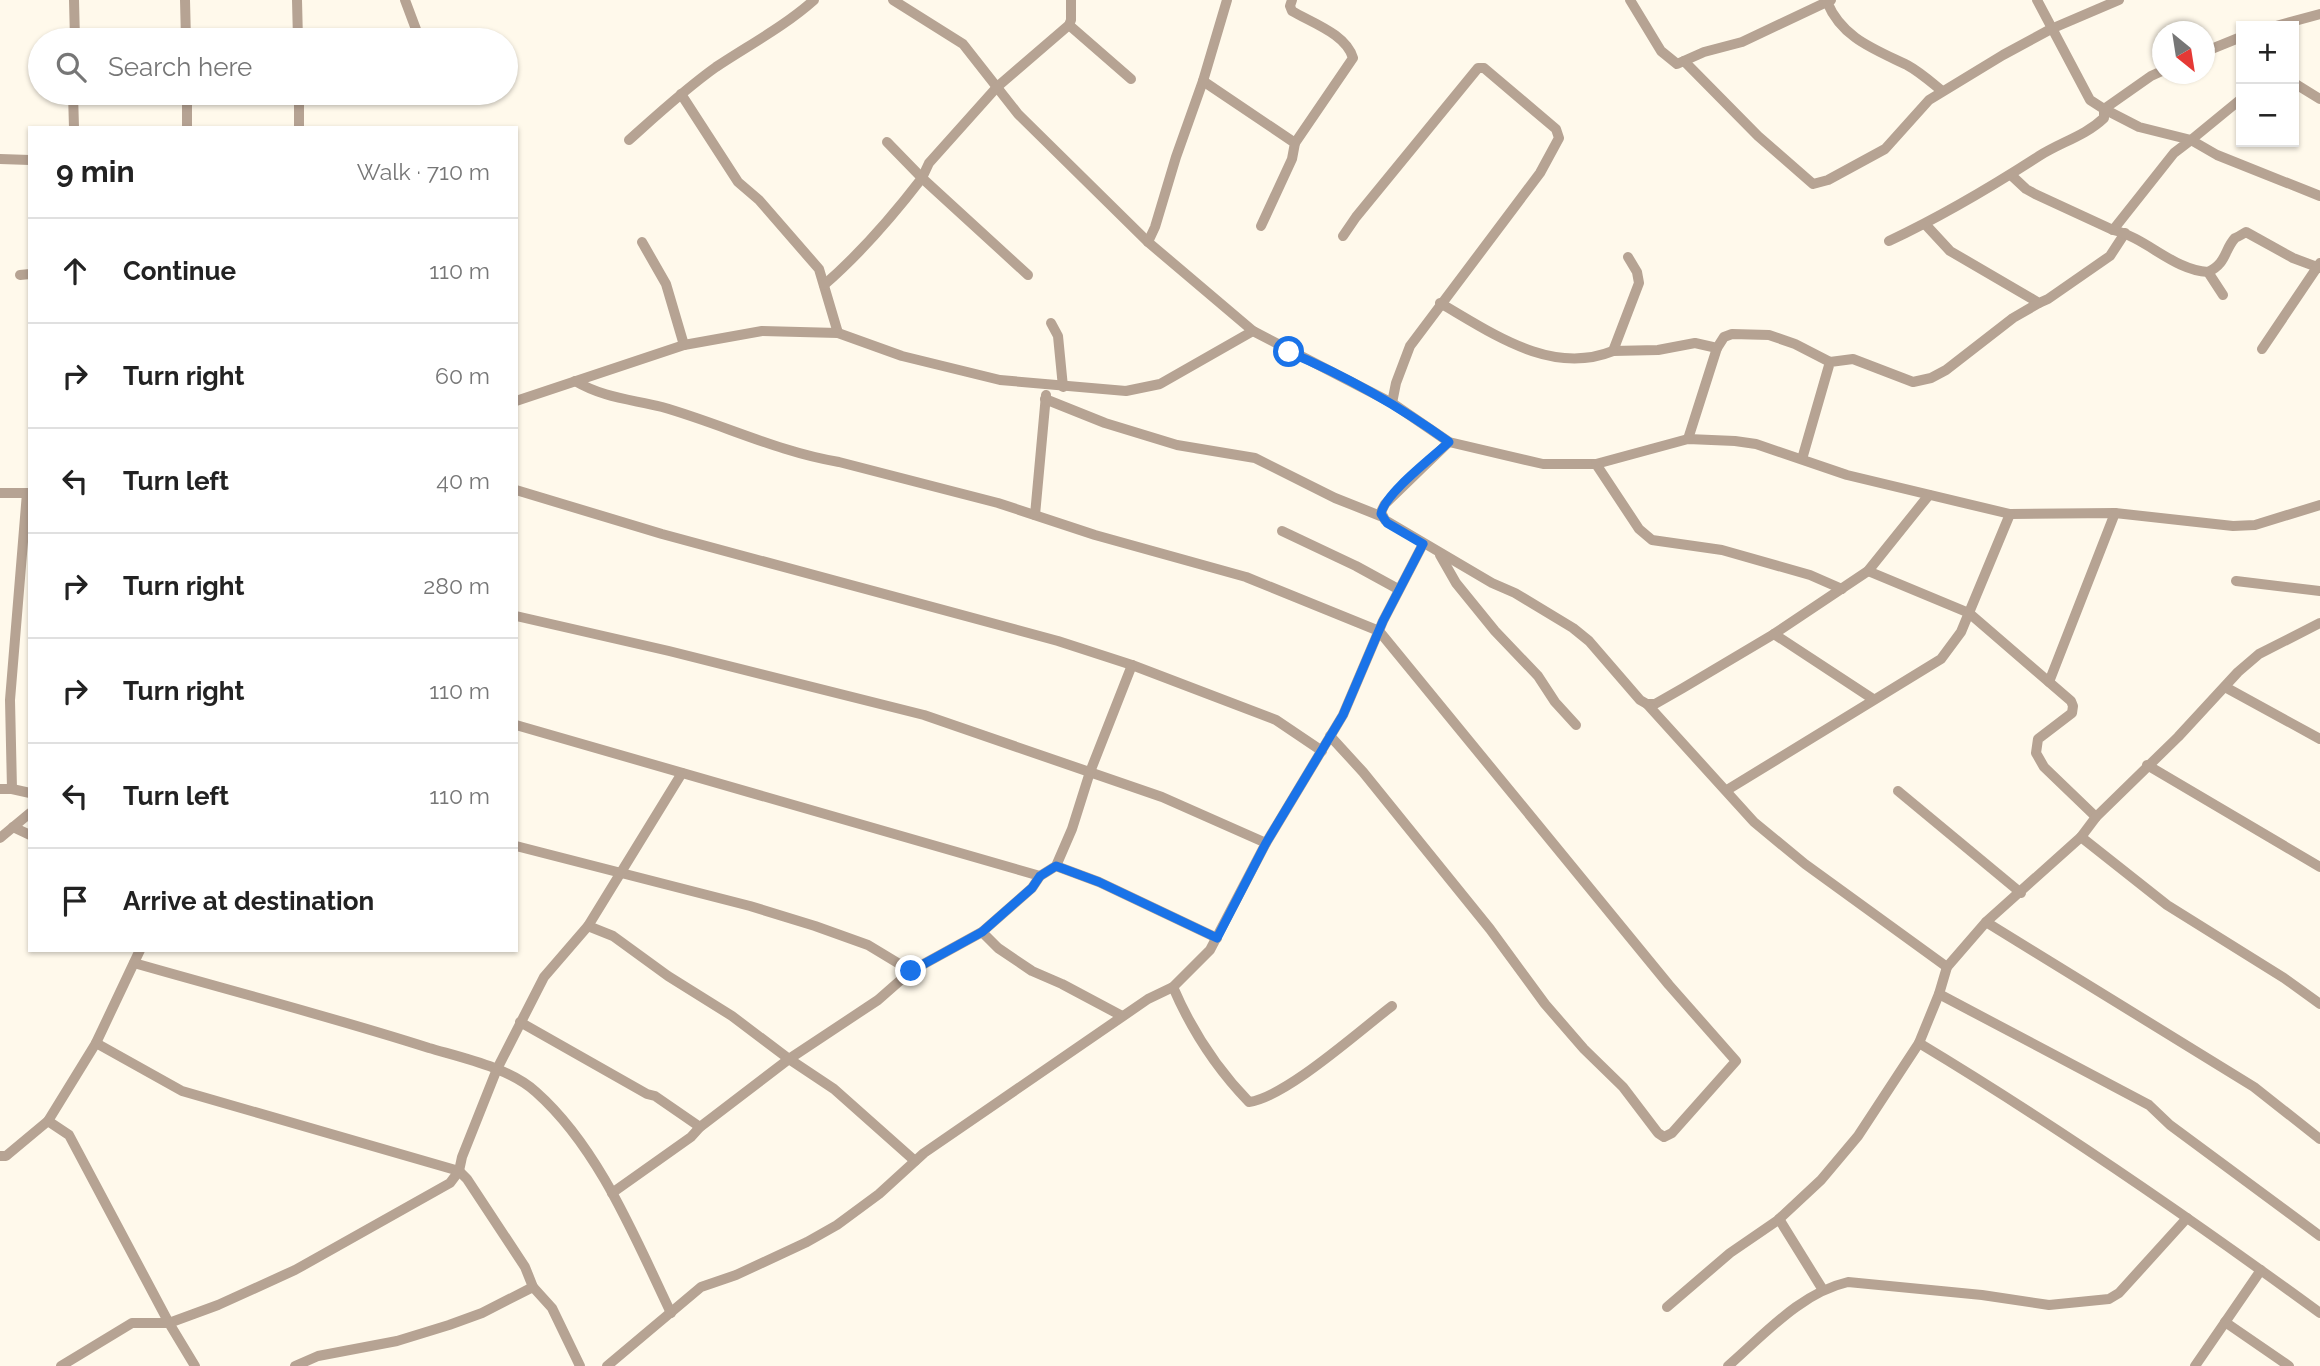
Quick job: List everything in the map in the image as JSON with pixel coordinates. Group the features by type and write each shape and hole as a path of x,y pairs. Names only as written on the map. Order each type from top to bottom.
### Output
{"street":[{"path":"74,0 75,28"},
{"path":"185,0 186,28"},
{"path":"297,0 298,28"},
{"path":"405,0 416,28"},
{"path":"629,140 715,68 814,0"},
{"path":"892,0 963,44 1018,114 1148,242 1253,331 1392,403 1449,442 1543,464 1596,464 1688,439 1735,441 1756,444 1847,475 2010,514 2115,513 2233,526 2255,525 2320,505"},
{"path":"824,285 886,225 922,178 929,163 997,87 1069,25 1072,0"},
{"path":"1148,242 1156,227 1227,0"},
{"path":"1261,226 1292,159 1295,143 1353,58 1351,49 1344,41 1292,11 1292,0"},
{"path":"1630,0 1661,51 1676,64 1704,52 1742,42 1829,1 1842,28 1877,52 1909,66 1942,91"},
{"path":"2036,0 2090,100 2139,127 2190,140 2217,155 2316,192 2320,196"},
{"path":"1684,61 1758,136 1813,184 1828,180 1885,149 1919,109 1942,91 2051,29 2119,0"},
{"path":"2294,21 2320,14"},
{"path":"1069,25 1131,79"},
{"path":"2215,48 2236,39"},
{"path":"1343,236 1478,68 1484,68 1556,129 1559,138 1540,173 1410,346 1396,383 1392,403"},
{"path":"2104,109 2152,76"},
{"path":"1203,81 1295,143"},
{"path":"2296,84 2320,99"},
{"path":"681,94 738,182 759,200 819,269 838,333"},
{"path":"2113,230 2174,153 2236,103"},
{"path":"74,105 74,126"},
{"path":"187,105 187,126"},
{"path":"299,105 299,126"},
{"path":"1889,241 1925,224 2041,155 2095,127 2104,118 2104,109"},
{"path":"887,142 922,178 1028,275"},
{"path":"0,159 28,160"},
{"path":"2011,175 2026,189 2090,222 2125,233 2177,264 2198,272 2208,272 2227,257 2235,238 2246,232 2293,258 2319,266 2262,349"},
{"path":"1925,224 1950,251 2039,303"},
{"path":"1688,439 1717,348 1724,337 1732,334 1769,335 1796,344 1830,362 1853,359 1913,382 1931,378 2013,318 2049,299 2110,256 2125,233"},
{"path":"642,243 666,284 684,345"},
{"path":"1613,351 1639,283 1637,272 1628,257"},
{"path":"2208,272 2223,295"},
{"path":"1440,303 1516,346 1559,358 1596,358 1613,351 1658,350 1695,343 1717,348"},
{"path":"1051,323 1058,336 1063,387"},
{"path":"518,400 684,345 762,331 838,333 902,356 1000,380 1126,391 1160,384 1253,331"},
{"path":"1802,459 1830,362"},
{"path":"575,381 595,393 663,408 813,457 839,461 998,503 1095,535 1246,576 1379,631 1669,985 1736,1061 1672,1133 1664,1137 1658,1133 1623,1087 1584,1049 1545,1004 1490,929 1331,736"},
{"path":"1035,515 1046,385"},
{"path":"1045,399 1105,423 1177,445 1255,458 1345,503 1383,517"},
{"path":"1449,442 1384,504 1381,512 1387,523 1492,583 1515,593 1590,641 1640,700 1647,704 1754,822 1805,863 1947,967"},
{"path":"1596,464 1639,529 1652,540 1722,550 1810,575 1842,589"},
{"path":"518,491 662,534 1058,641 1132,665 1276,720 1322,751"},
{"path":"0,493 28,493 18,608 5,700 6,789 28,793"},
{"path":"1647,704 1655,704 1774,634 1868,571 1929,495"},
{"path":"2049,682 2115,513"},
{"path":"1727,790 1941,659 1961,632 2010,514"},
{"path":"1282,531 1398,589"},
{"path":"607,1366 701,1287 736,1275 837,1225 879,1194 915,1161 1122,1016 1173,987 1188,975 1210,950 1266,843 1343,715 1398,589 1423,544"},
{"path":"1438,552 1456,583 1495,631 1538,676 1555,702 1576,725"},
{"path":"1868,571 1969,613 2071,701 2072,713 2038,738 2036,753 2044,767 2096,817"},
{"path":"2236,581 2320,591"},
{"path":"18,608 28,607"},
{"path":"518,616 669,650 924,715 1161,797 1266,843"},
{"path":"1667,1307 1730,1253 1779,1219 1821,1180 1858,1136 1919,1043 1947,967 1986,922 2081,837 2096,817 2259,654 2320,623"},
{"path":"1774,634 1873,699"},
{"path":"612,1193 691,1137 700,1127 789,1059 878,1000 911,971 982,932 1032,888 1040,876 1056,866 1132,665"},
{"path":"2225,687 2320,738"},
{"path":"518,726 1040,876"},
{"path":"2147,765 2320,867"},
{"path":"61,1366 132,1323 169,1323 218,1305 295,1270 450,1182 459,1171 462,1157 498,1069 544,976 588,926 682,774"},
{"path":"1898,792 2021,893"},
{"path":"0,838 28,815"},
{"path":"13,827 28,834"},
{"path":"2081,837 2166,905 2284,978 2320,1004"},
{"path":"518,846 750,906 815,926 868,945 911,971"},
{"path":"1056,866 1099,882 1217,938"},
{"path":"1986,922 2254,1087 2320,1139"},
{"path":"588,926 613,936 834,1089 915,1161"},
{"path":"982,932 998,948 1032,971 1122,1016"},
{"path":"0,1156 6,1156 48,1121 96,1043 139,952"},
{"path":"134,963 498,1069 534,1090 561,1117 612,1193 671,1313"},
{"path":"1173,987 1200,1040 1249,1102 1262,1100 1282,1090 1392,1006"},
{"path":"1939,994 2149,1105 2170,1125 2320,1236"},
{"path":"520,1022 655,1096 700,1127"},
{"path":"96,1043 182,1091 459,1171 467,1179 525,1268 533,1287 552,1308 580,1366"},
{"path":"1919,1043 2001,1093 2187,1218 2320,1313"},
{"path":"48,1121 69,1135 169,1323 195,1366"},
{"path":"1728,1366 1787,1314 1823,1290 1848,1282 2049,1305 2109,1298 2119,1293 2187,1218"},
{"path":"1779,1219 1823,1290"},
{"path":"2195,1366 2261,1270"},
{"path":"295,1366 318,1356 397,1341 449,1325 482,1313 533,1287"},
{"path":"2225,1322 2289,1366"}],"route":[{"path":"911,971 982,932 1032,888 1040,876 1056,866 1099,882 1217,938 1266,843 1343,715 1401,582 1423,544 1387,523 1381,514 1382,508 1449,442 1392,403 1328,368 1289,352"}]}
